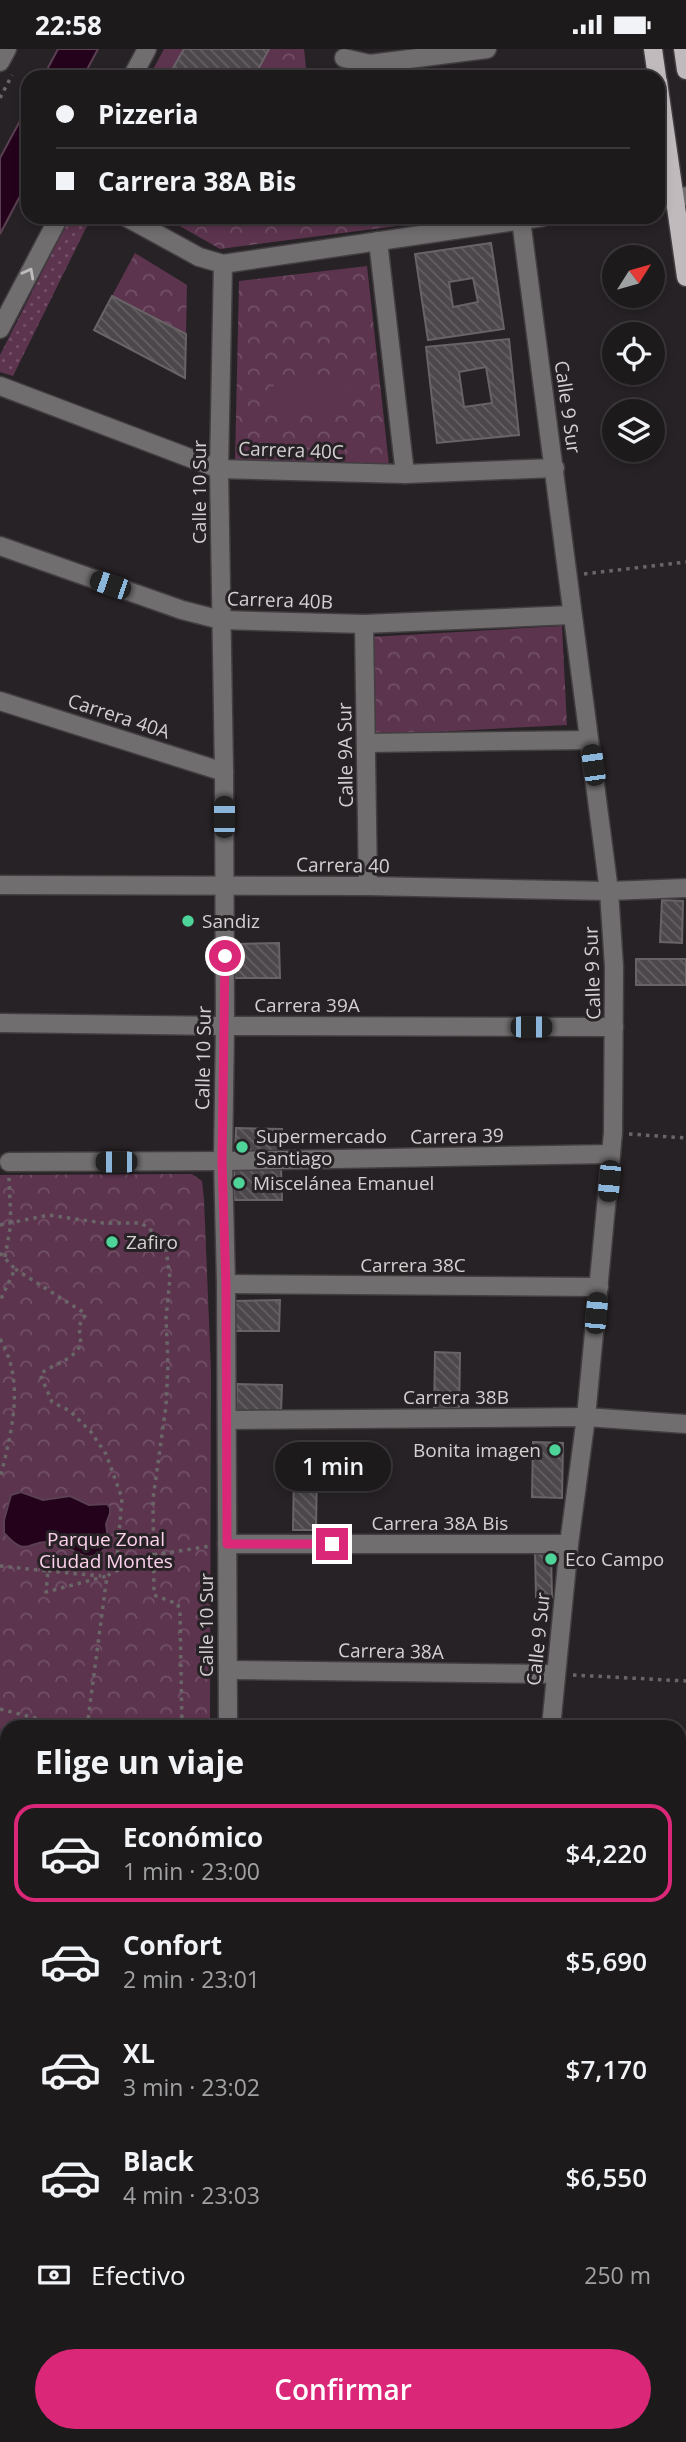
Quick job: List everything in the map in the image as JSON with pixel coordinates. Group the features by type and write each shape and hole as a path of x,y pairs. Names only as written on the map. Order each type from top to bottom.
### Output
{"main road":[{"path":"653,49 656,70"},
{"path":"683,49 686,70"},
{"path":"665,135 686,277"}],"street":[{"path":"0,62 7,49"},
{"path":"136,70 147,49"},
{"path":"344,58 370,64 487,49"},
{"path":"0,329 55,224"},
{"path":"139,224 199,257 222,264 494,224"},
{"name":"Calle 9 Sur","path":"522,224 609,891 614,1027 613,1133 586,1417 569,1544 552,1720"},
{"path":"377,241 405,474"},
{"name":"Calle 10 Sur","path":"222,264 219,469 225,772 222,1161 226,1285 228,1720"},
{"name":"Carrera 40C","path":"0,386 219,469 405,474 555,468"},
{"name":"Carrera 40B","path":"0,546 182,610 222,620 364,624 571,615"},
{"name":"Calle 9A Sur","path":"364,624 368,886"},
{"name":"Carrera 40A","path":"0,701 225,772"},
{"path":"366,743 589,740"},
{"name":"Carrera 40","path":"0,885 368,886 609,891 686,888"},
{"name":"Carrera 39A","path":"0,1023 614,1027"},
{"name":"Carrera 39","path":"9,1162 611,1154"},
{"name":"Carrera 38C","path":"226,1285 599,1287"},
{"name":"Carrera 38B","path":"227,1420 586,1417 686,1424"},
{"name":"Carrera 38A Bis","path":"227,1544 569,1544"},
{"name":"Carrera 38A","path":"228,1670 555,1674"}],"path":[{"path":"567,576 686,562"},
{"path":"613,1133 686,1138"},
{"path":"5,1257 11,1223 9,1162"},
{"path":"0,1224 50,1215 103,1223 141,1223 156,1234 166,1249 170,1278 166,1318 168,1374 153,1499 154,1595 178,1604 182,1720"},
{"path":"0,1253 15,1269 86,1314 79,1327 81,1345 73,1357 49,1367 40,1374 52,1402 70,1411 91,1432 106,1454 122,1498 116,1570"},
{"path":"0,1301 15,1269"},
{"path":"0,1339 15,1375 10,1439 0,1480"},
{"path":"48,1571 46,1592 107,1576 116,1570 146,1561 153,1555 227,1544"},
{"path":"0,1566 107,1576"},
{"path":"88,1720 107,1576"},
{"path":"555,1674 686,1681"},
{"path":"0,1709 40,1720"}],"green space":[{"path":"164,49 304,49 306,70 153,70"},
{"path":"66,224 87,226 13,376 0,372 0,355"},
{"path":"176,224 397,226 220,249"},
{"path":"135,253 187,285 186,334 112,296"},
{"path":"367,266 389,465 235,462 239,281"},
{"path":"346,374 348,409 276,414 273,379"},
{"path":"562,626 567,725 376,735 370,637"},
{"name":"Parque Zonal Ciudad Montes","path":"192,1174 202,1181 211,1370 210,1720 0,1720 0,1175"}],"shaded area":[{"path":"58,49 98,49 87,70 47,70"},
{"path":"21,119 21,194 0,234 0,158"},
{"path":"21,1492 43,1500 70,1496 89,1505 107,1504 110,1513 106,1524 107,1547 99,1554 86,1556 53,1542 28,1547 18,1545 4,1533 4,1520 11,1495"}],"building":[{"path":"184,49 269,49 258,70 172,70"},
{"path":"491,243 504,329 428,340 415,254","holes":["473,278 478,302 453,307 449,282"]},
{"path":"112,296 186,334 185,378 94,330"},
{"path":"509,339 519,435 437,443 426,347","holes":["486,367 492,403 464,407 459,372"]},
{"path":"662,900 683,901 682,943 660,942"},
{"path":"279,943 280,978 234,978 234,944"},
{"path":"636,959 686,959 686,985 636,985"},
{"path":"236,1128 282,1129 281,1156 235,1154"},
{"path":"281,1169 282,1200 234,1200 234,1170"},
{"path":"280,1300 279,1331 234,1331 234,1301"},
{"path":"435,1352 460,1353 459,1416 434,1416"},
{"path":"237,1384 282,1385 281,1413 236,1411"},
{"path":"533,1442 563,1443 562,1498 532,1497"},
{"path":"294,1469 317,1469 316,1530 293,1530"},
{"path":"535,1552 551,1552 552,1597 536,1597"}],"place":[{"name":"Sandiz","path":"188,921"},
{"name":"Supermercado Santiago","path":"242,1147"},
{"name":"Miscelánea Emanuel","path":"239,1183"},
{"name":"Zafiro","path":"112,1242"},
{"name":"Bonita imagen","path":"555,1450"},
{"name":"Eco Campo","path":"551,1559"}],"route":[{"path":"225,956 222,1161 226,1285 227,1544 332,1544"}]}
